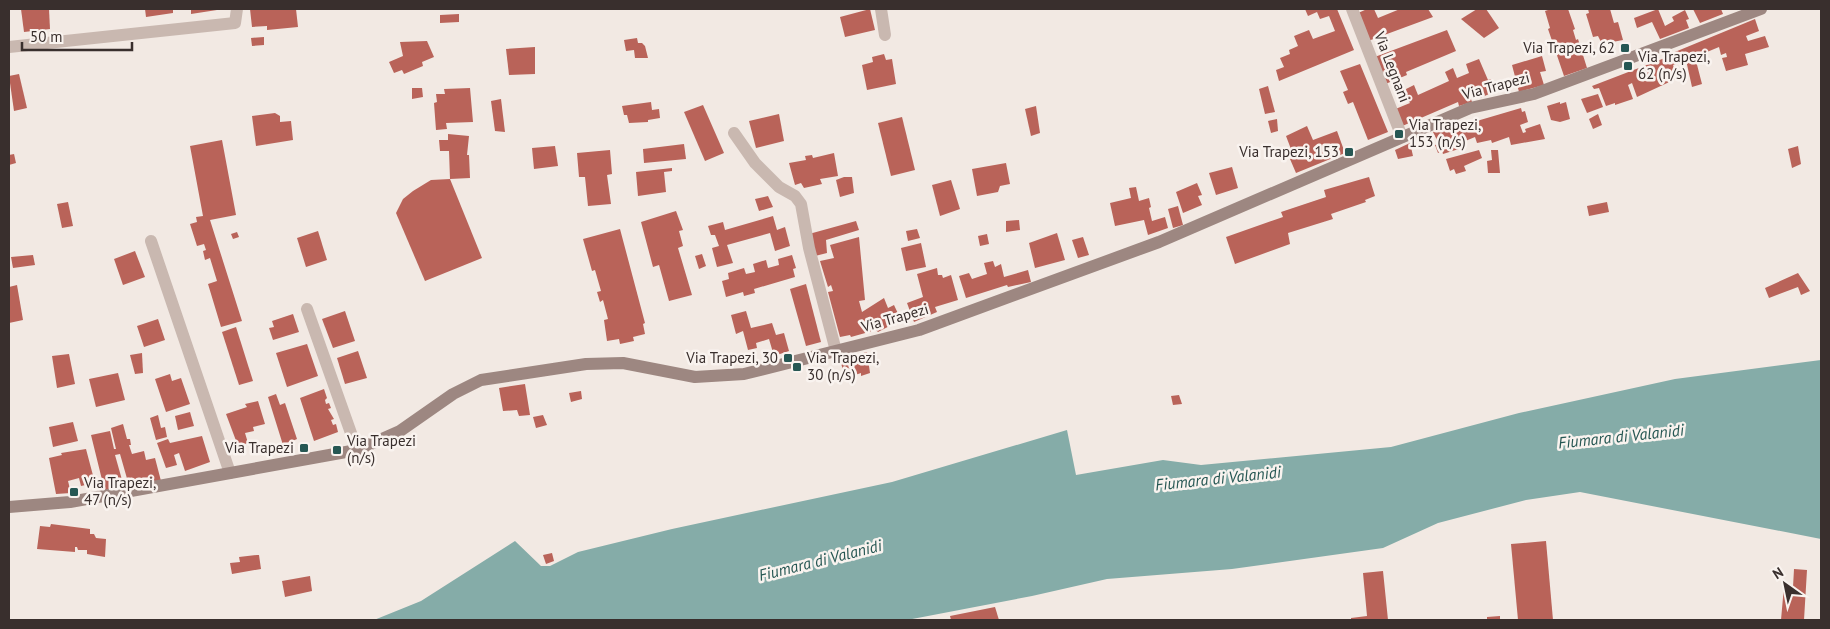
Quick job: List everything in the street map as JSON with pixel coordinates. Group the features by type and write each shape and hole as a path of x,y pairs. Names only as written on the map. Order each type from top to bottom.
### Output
{"street":[{"path":"9,47 235,23 237,9"},
{"path":"881,9 885,36"},
{"name":"Via Legnani","path":"1352,9 1402,137"},
{"name":"Via Trapezi","path":"9,507 70,502 356,450 400,431 453,394 481,380 586,364 623,363 695,376 744,374 919,330 1159,242 1470,108 1534,94 1761,9"},
{"path":"734,133 755,163 779,187 795,196 801,204 809,248 836,351"},
{"path":"151,241 230,473"},
{"path":"307,309 356,450"}],"water":[{"name":"Fiumara di Valanidi","path":"1821,360 1821,539 1580,492 1526,500 1438,523 1383,548 1232,569 1107,579 1032,596 907,620 374,620 421,601 515,541 541,566 550,566 578,552 672,529 892,482 1067,430 1076,475 1163,460 1201,465 1391,447 1519,413 1675,379"}],"building":[{"path":"21,9 49,9 50,29 24,32"},
{"path":"145,9 173,9 173,13 146,17"},
{"path":"191,9 217,9 217,10 191,14"},
{"path":"250,9 296,9 298,27 267,30 267,26 252,27"},
{"path":"870,9 875,30 845,37 840,17"},
{"path":"1305,9 1337,9 1354,50 1279,81 1276,70 1284,67 1280,58 1290,54 1289,50 1298,46 1294,36 1309,30 1313,39 1335,31 1329,16 1320,19 1317,12 1308,16"},
{"path":"1367,9 1374,9 1378,18 1400,9 1428,9 1433,17 1368,41 1356,14"},
{"path":"1477,9 1486,9 1499,28 1484,38 1461,19"},
{"path":"1568,9 1575,29 1573,30 1576,40 1578,39 1587,68 1564,76 1548,29 1550,28 1545,11"},
{"path":"1588,9 1610,9 1614,23 1618,22 1623,40 1602,44 1598,36 1593,37 1586,14 1589,13"},
{"path":"1658,9 1665,26 1674,21 1672,17 1685,10 1689,19 1686,20 1689,28 1660,39 1652,22 1637,28 1634,18"},
{"path":"1693,9 1721,9 1723,14 1700,23"},
{"path":"459,14 459,22 440,23 440,15"},
{"path":"1755,19 1759,31 1746,36 1748,41 1765,36 1769,47 1745,54 1748,65 1726,71 1722,58 1727,57 1726,53 1721,55 1719,47 1695,57 1702,84 1692,87 1686,60 1673,65 1678,78 1637,97 1632,83 1628,85 1633,99 1615,105 1615,103 1606,106 1599,88 1594,89 1592,86 1670,56 1670,54"},
{"path":"1447,30 1456,51 1406,72 1407,75 1383,85 1372,58"},
{"path":"264,37 264,45 252,46 251,38"},
{"path":"637,38 638,43 642,43 645,46 648,58 635,58 634,50 626,51 624,40"},
{"path":"427,41 434,57 422,62 423,66 404,74 402,70 394,73 389,62 403,56 400,42"},
{"path":"535,47 535,74 509,75 506,49"},
{"path":"884,54 886,60 892,59 896,84 867,90 862,65 873,62 872,57"},
{"path":"1542,56 1546,71 1540,72 1544,85 1519,92 1512,65"},
{"path":"1479,59 1488,80 1491,79 1496,91 1480,98 1476,91 1469,94 1472,102 1459,106 1458,102 1400,127 1393,110 1410,103 1402,91 1414,85 1418,95 1449,81 1445,72 1453,68 1457,78 1469,73 1466,64"},
{"path":"1360,64 1388,132 1368,140 1353,102 1348,104 1343,92 1348,90 1340,71"},
{"path":"19,74 27,108 14,111 9,76"},
{"path":"1268,86 1275,112 1265,114 1259,89"},
{"path":"412,88 422,88 423,97 412,99"},
{"path":"470,88 473,122 446,123 447,129 436,130 434,103 437,102 436,94 445,94 444,89"},
{"path":"1598,94 1603,107 1587,113 1581,99"},
{"path":"501,99 505,132 495,131 491,101"},
{"path":"651,102 652,110 659,109 660,118 648,120 648,122 629,123 627,115 624,115 622,106"},
{"path":"1560,102 1560,104 1566,102 1570,119 1560,122 1551,120 1547,106"},
{"path":"703,105 724,153 705,161 684,112"},
{"path":"1036,106 1040,133 1031,136 1025,109"},
{"path":"1521,108 1522,112 1525,111 1528,122 1520,125 1523,133 1526,132 1525,129 1540,124 1545,139 1511,145 1509,137 1492,143 1491,140 1477,143 1475,137 1463,142 1465,147 1443,154 1442,151 1438,153 1435,145 1439,144 1433,132 1469,120 1470,123"},
{"path":"275,113 280,116 280,122 291,121 293,140 256,146 252,116"},
{"path":"779,114 784,141 756,148 749,121"},
{"path":"1598,114 1602,125 1593,129 1589,119"},
{"path":"902,117 915,170 891,176 878,123"},
{"path":"1277,119 1278,131 1271,133 1268,121"},
{"path":"1307,126 1313,140 1337,131 1345,153 1296,173 1290,159 1294,157 1286,136"},
{"path":"448,134 469,136 467,155 469,155 470,178 450,179 449,151 440,151 439,140 448,140"},
{"path":"222,140 236,215 210,220 242,321 221,327 208,284 217,281 210,258 205,260 203,251 206,250 204,244 197,246 190,224 197,222 196,217 203,216 190,146"},
{"path":"1410,143 1413,156 1398,159 1395,150"},
{"path":"684,144 686,159 644,163 643,149"},
{"path":"555,146 558,166 534,169 532,148"},
{"path":"1798,146 1801,164 1792,168 1788,149"},
{"path":"610,150 612,174 607,175 611,204 588,206 585,177 579,177 577,153"},
{"path":"1479,150 1482,158 1464,166 1466,171 1456,174 1454,169 1450,171 1446,159"},
{"path":"1491,150 1498,150 1500,173 1488,173 1487,161 1492,160"},
{"path":"834,153 838,176 820,179 822,184 804,188 801,183 795,185 789,163 806,160 805,156 812,155 813,158"},
{"path":"14,154 16,163 9,165 9,155"},
{"path":"1006,163 1010,184 1000,186 998,192 977,196 972,169"},
{"path":"1232,167 1238,188 1216,195 1209,173"},
{"path":"672,168 672,171 664,172 666,192 638,196 636,172"},
{"path":"852,177 854,193 840,197 836,180"},
{"path":"1369,177 1375,196 1365,200 1366,202 1331,214 1333,219 1288,233 1290,244 1235,264 1226,237 1283,217 1281,212 1326,197 1324,190"},
{"path":"450,179 482,258 425,281 396,213 403,199 413,191 431,180"},
{"path":"951,180 960,209 940,216 932,185"},
{"path":"1197,183 1202,195 1198,196 1202,205 1183,213 1176,192"},
{"path":"1136,187 1139,201 1149,198 1152,221 1165,217 1168,228 1148,235 1144,220 1115,226 1110,203 1131,198 1129,188"},
{"path":"768,196 773,207 759,211 755,199"},
{"path":"68,202 73,226 62,228 57,204"},
{"path":"1607,202 1609,212 1589,216 1587,206"},
{"path":"1178,206 1183,225 1173,228 1168,209"},
{"path":"676,211 683,230 679,231 683,246 678,248 692,295 669,301 659,265 653,267 641,222"},
{"path":"773,216 777,230 785,227 790,246 775,251 770,233 727,245 733,263 717,267 712,248 719,246 715,235 711,235 708,226 723,222 725,230"},
{"path":"1019,220 1020,230 1006,232 1006,221"},
{"path":"856,221 859,230 826,240 827,253 815,256 809,234"},
{"path":"620,229 645,323 643,324 645,334 633,337 634,341 620,344 619,339 607,341 604,320 608,319 603,300 600,302 597,292 601,291 595,270 592,271 583,239"},
{"path":"917,229 920,238 908,241 906,231"},
{"path":"318,231 327,260 306,267 297,238"},
{"path":"237,232 239,237 233,239 231,234"},
{"path":"1057,233 1065,260 1035,268 1029,243"},
{"path":"987,234 989,244 980,246 978,236"},
{"path":"859,237 865,300 859,301 862,312 884,298 888,308 894,305 901,320 878,332 876,330 851,337 850,335 840,337 828,292 833,291 831,285 828,287 820,261 834,258 830,245"},
{"path":"1083,237 1089,255 1078,258 1072,240"},
{"path":"921,243 926,267 906,271 901,248"},
{"path":"135,251 145,277 123,285 114,259"},
{"path":"702,254 706,266 699,269 695,256"},
{"path":"33,255 35,265 13,268 11,257"},
{"path":"792,255 796,268 793,269 795,277 754,289 755,293 744,296 743,292 726,297 722,281 729,279 728,273 744,268 746,274 755,272 753,264 766,260 768,268 779,265 778,259"},
{"path":"993,261 995,267 1001,264 1004,277 1028,270 1031,282 1008,287 1007,285 966,298 959,276 969,273 972,279 987,274 984,263"},
{"path":"937,268 938,275 942,275 943,278 951,275 958,300 935,307 937,312 914,322 907,303 923,297 917,274"},
{"path":"1798,273 1810,291 1801,295 1798,287 1769,298 1765,288"},
{"path":"806,284 821,342 806,346 790,289"},
{"path":"17,285 23,320 9,323 9,287"},
{"path":"345,311 355,341 333,348 322,319"},
{"path":"746,311 751,328 772,323 776,335 784,333 789,351 774,356 769,339 756,343 757,348 748,350 743,331 736,334 731,315"},
{"path":"293,314 299,332 273,340 269,328 274,327 272,321"},
{"path":"158,319 165,340 144,347 137,326"},
{"path":"236,327 253,381 239,385 222,332"},
{"path":"307,344 318,376 287,387 276,353"},
{"path":"358,351 367,378 345,384 337,358"},
{"path":"867,352 870,373 852,376 849,368 843,370 840,360"},
{"path":"142,353 143,373 135,374 130,355"},
{"path":"69,354 75,384 57,388 52,356"},
{"path":"823,372 825,378 816,381 813,375"},
{"path":"118,373 125,400 96,407 89,379"},
{"path":"170,374 172,381 181,378 190,404 166,412 155,379"},
{"path":"525,384 530,415 519,416 517,410 503,411 499,388"},
{"path":"324,389 327,398 325,400 326,404 329,403 331,408 328,409 334,419 331,420 333,425 336,424 338,432 314,441 300,398"},
{"path":"581,391 582,399 571,402 569,393"},
{"path":"276,394 280,405 285,403 297,439 283,445 268,397"},
{"path":"1179,395 1182,404 1173,405 1171,396"},
{"path":"258,401 265,424 253,427 254,431 245,433 248,443 238,446 226,414 247,407 245,404"},
{"path":"190,412 194,426 178,430 175,416"},
{"path":"158,415 161,428 165,427 167,437 156,440 150,418"},
{"path":"543,415 547,425 536,428 533,417"},
{"path":"73,422 78,441 53,447 49,427"},
{"path":"123,424 127,439 130,439 131,445 129,445 132,454 144,451 146,460 155,458 161,481 130,489 120,454 115,455 124,487 105,492 91,435 110,431 114,449 116,449 111,428"},
{"path":"202,436 210,462 185,471 179,453 174,455 177,465 166,468 157,443 168,439 170,443"},
{"path":"86,449 95,483 81,486 79,478 68,481 71,493 56,494 49,458 62,455 61,453"},
{"path":"51,524 90,529 90,534 94,534 96,538 106,539 105,557 87,554 87,550 78,550 77,547 75,547 75,552 37,549 40,526 50,527"},
{"path":"1546,541 1553,620 1518,620 1511,544"},
{"path":"552,553 554,561 546,564 543,555"},
{"path":"259,555 261,569 232,574 230,563 240,562 239,557"},
{"path":"1794,569 1807,570 1804,620 1781,620 1784,586 1793,587"},
{"path":"1383,571 1388,620 1351,620 1351,618 1367,616 1363,573"},
{"path":"310,576 312,591 285,597 282,581"},
{"path":"995,607 999,620 951,620 950,616"},
{"path":"1500,616 1500,620 1487,620 1487,617"}],"place":[{"name":"Via Trapezi, 62","path":"1625,48"},
{"name":"Via Trapezi, 62 (n/s)","path":"1628,66"},
{"name":"Via Trapezi, 153 (n/s)","path":"1399,134"},
{"name":"Via Trapezi, 153","path":"1349,152"},
{"name":"Via Trapezi, 30","path":"788,358"},
{"name":"Via Trapezi, 30 (n/s)","path":"797,367"},
{"name":"Via Trapezi","path":"304,448"},
{"name":"Via Trapezi (n/s)","path":"337,450"},
{"name":"Via Trapezi, 47 (n/s)","path":"74,492"}]}
